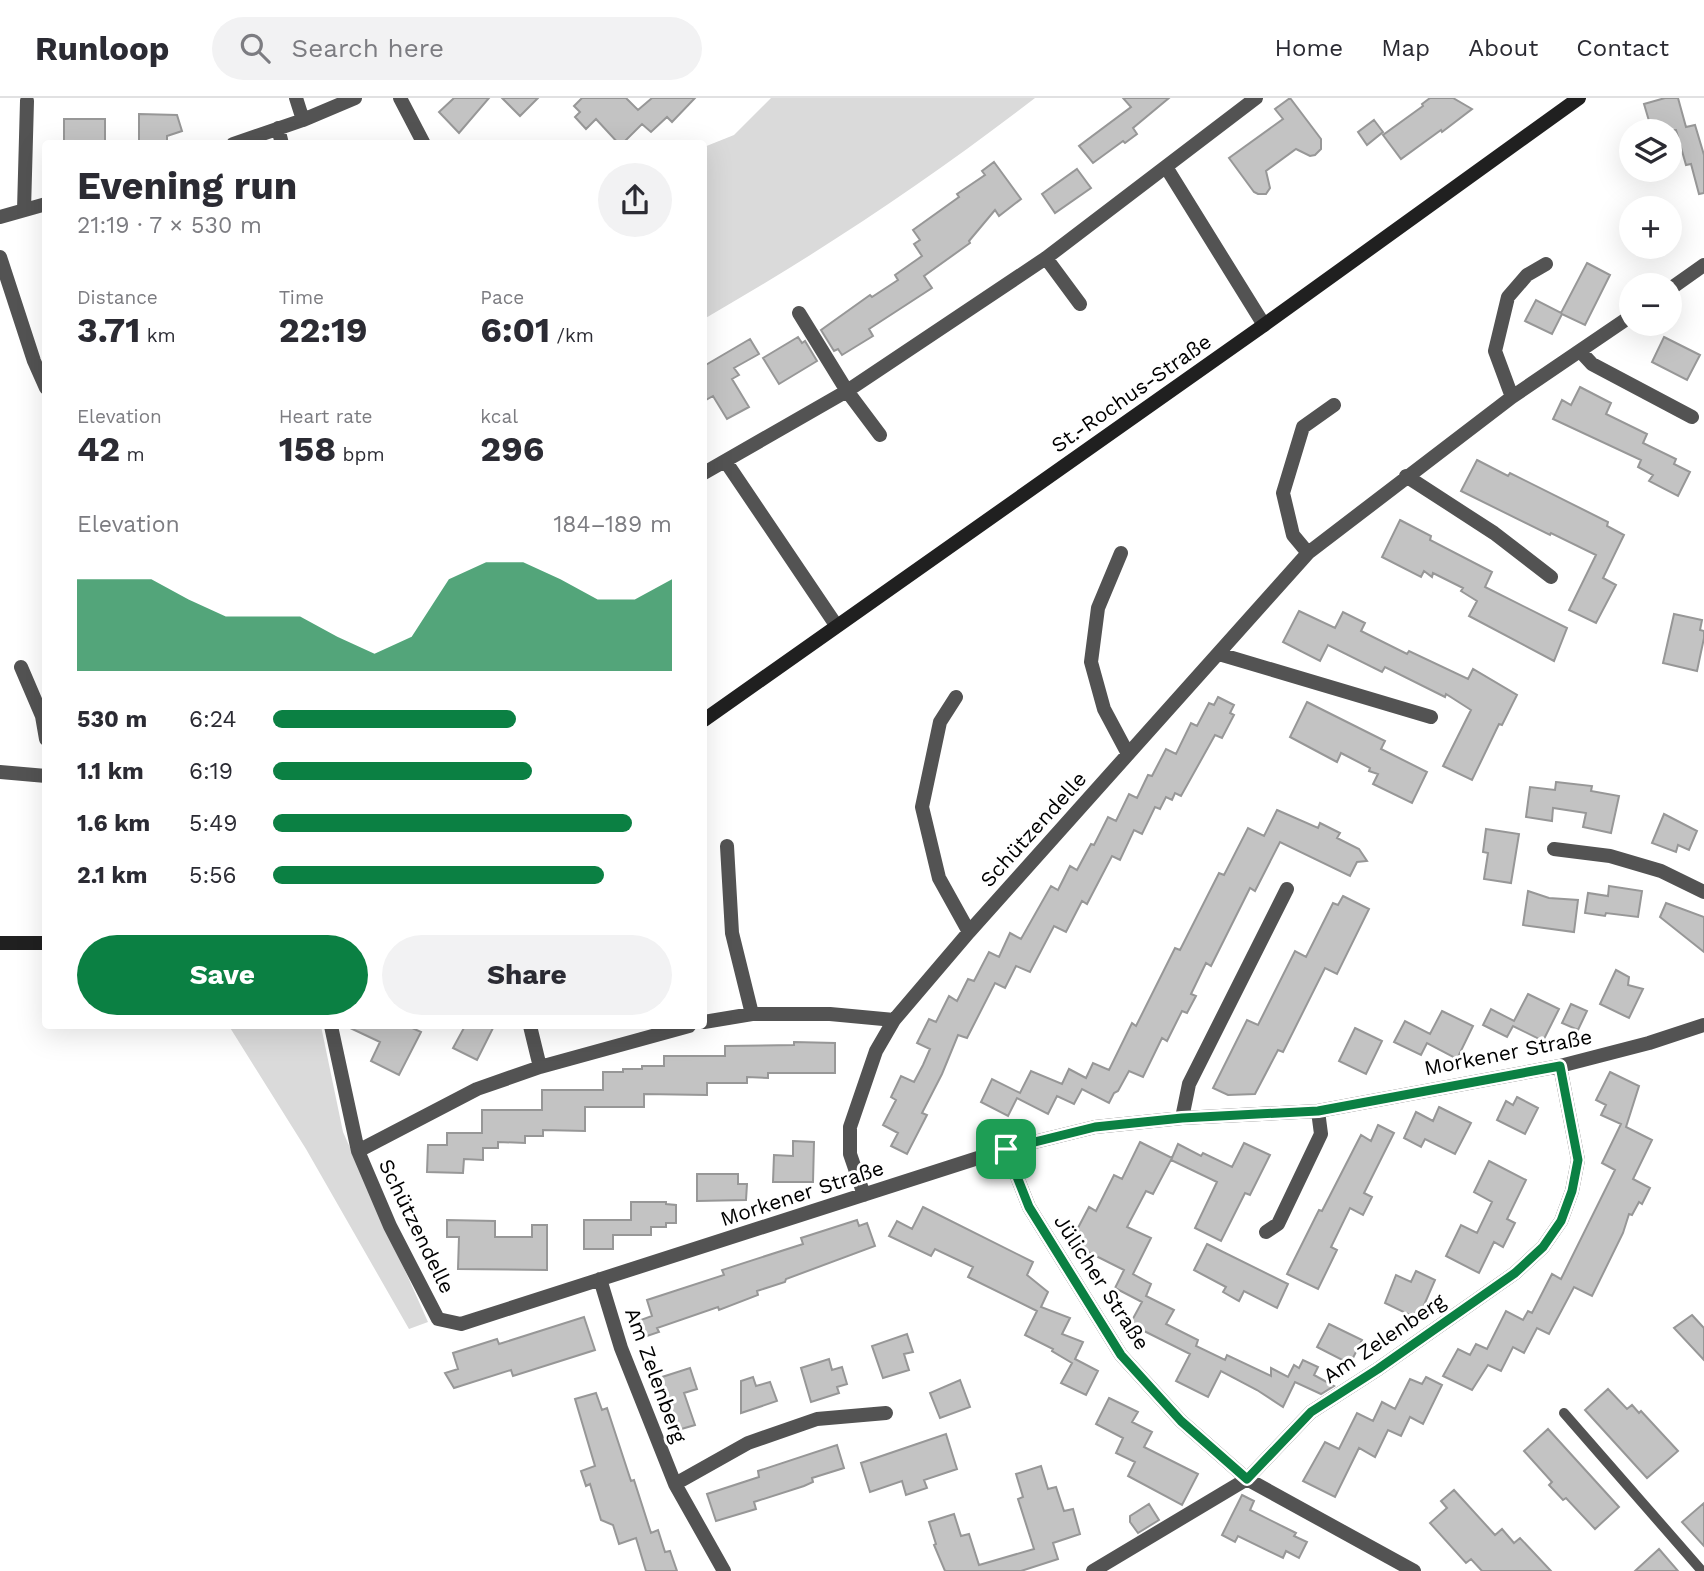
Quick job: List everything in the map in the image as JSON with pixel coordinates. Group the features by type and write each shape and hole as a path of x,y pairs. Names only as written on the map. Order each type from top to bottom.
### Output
{"street":[{"path":"296,98 303,120"},
{"path":"244,140 303,120 355,98"},
{"path":"400,98 422,140"},
{"path":"707,472 848,390 1046,258 1256,98"},
{"name":"St.-Rochus-Straße","path":"707,718 1264,326 1579,98"},
{"path":"24,210 27,102"},
{"path":"278,128 281,140"},
{"path":"1166,167 1264,326"},
{"path":"0,217 42,205"},
{"path":"0,257 42,379"},
{"path":"1046,258 1080,304"},
{"path":"1512,397 1495,351 1508,297 1527,275 1546,264"},
{"path":"1682,281 1704,265"},
{"path":"799,313 880,435"},
{"name":"Schützendelle","path":"864,1195 850,1154 850,1127 876,1051 894,1020 969,932 1308,553 1512,397 1619,324"},
{"path":"1580,351 1592,364 1692,417"},
{"path":"1308,553 1293,535 1283,493 1303,427 1334,405"},
{"path":"726,462 836,625"},
{"path":"1406,476 1494,533 1551,577"},
{"path":"1121,553 1098,608 1091,662 1104,709 1128,754"},
{"path":"1219,654 1431,717"},
{"path":"21,667 42,716"},
{"path":"956,697 940,722 922,807 939,878 969,932"},
{"path":"0,772 42,776"},
{"path":"727,846 732,933 752,1014"},
{"path":"1554,849 1610,856 1635,863 1661,871 1704,892"},
{"path":"1182,1118 1189,1084 1287,889"},
{"path":"0,943 42,943"},
{"path":"707,1022 752,1014 830,1014 894,1020"},
{"name":"Morkener Straße","path":"438,1319 461,1324 1006,1149 1095,1127 1182,1118 1318,1111 1560,1066 1649,1043 1704,1025"},
{"name":"Schützendelle","path":"332,1029 358,1151 390,1226 438,1319"},
{"path":"531,1029 540,1067"},
{"name":"Schützendelle","path":"358,1151 477,1089 540,1067 678,1029"},
{"name":"Am Zelenberg","path":"1093,1571 1247,1479 1311,1412 1378,1369 1515,1273 1543,1247 1561,1221 1572,1191 1578,1160 1560,1066"},
{"path":"1266,1232 1279,1224 1321,1135 1318,1111"},
{"name":"Jülicher Straße","path":"1006,1149 1029,1207 1121,1355 1181,1421 1247,1479 1414,1571"},
{"name":"Am Zelenberg","path":"600,1279 621,1348 676,1484 724,1571"},
{"path":"676,1484 748,1443 817,1419 886,1413"}],"lane":[{"path":"1563,1413 1702,1571"}],"shaded area":[{"path":"771,98 1035,98 873,214 707,317 707,146 734,135"},
{"path":"231,1029 322,1029 343,1132 428,1322 409,1329 306,1149"}],"building":[{"path":"454,98 489,98 459,133 439,112"},
{"path":"502,98 538,98 520,116"},
{"path":"582,98 626,98 638,110 652,98 695,98 672,122 667,117 651,132 642,124 626,140 615,140 596,119 586,129 575,117 580,112 574,106"},
{"path":"1123,98 1169,98 1133,128 1137,134 1093,163 1079,146 1131,107"},
{"path":"1290,98 1321,139 1321,149 1310,156 1296,149 1266,171 1270,188 1266,194 1258,194 1229,158 1283,119 1275,109"},
{"path":"1430,98 1453,98 1472,109 1401,159 1383,135"},
{"path":"1665,98 1678,98 1686,127 1695,125 1704,155 1704,193 1699,194 1691,164 1686,165 1682,151 1682,119 1648,119 1644,104"},
{"path":"139,114 177,115 182,131 167,136 167,140 139,140"},
{"path":"64,119 105,119 105,140 64,140"},
{"path":"1374,120 1383,132 1367,145 1358,132"},
{"path":"994,162 1021,199 999,216 995,210 970,243 924,276 932,288 869,329 873,336 842,355 838,349 834,351 821,330 870,295 872,297 898,280 895,275 922,256 914,244 920,240 913,230 959,197 957,194 985,175 982,171"},
{"path":"1077,169 1091,188 1055,213 1042,194"},
{"path":"1587,263 1610,275 1585,325 1562,314 1552,334 1525,321 1536,300 1561,313"},
{"path":"798,337 802,343 805,341 817,361 779,384 763,358"},
{"path":"1664,337 1700,355 1687,380 1652,362"},
{"path":"750,339 759,354 734,368 739,375 732,379 749,407 727,419 713,396 707,399 707,364"},
{"path":"1580,387 1611,403 1606,414 1647,434 1643,443 1676,459 1674,464 1690,472 1678,496 1649,481 1653,475 1638,467 1641,460 1553,419 1562,400 1571,405"},
{"path":"1477,460 1508,476 1510,473 1608,522 1607,526 1624,535 1603,578 1616,585 1596,623 1569,610 1596,555 1461,491"},
{"path":"1400,520 1431,536 1430,540 1492,572 1485,587 1567,628 1554,661 1469,616 1477,601 1461,591 1463,588 1433,573 1432,577 1424,571 1421,577 1382,557"},
{"path":"1299,611 1335,628 1343,612 1365,623 1361,631 1407,654 1409,651 1468,679 1473,669 1517,695 1502,725 1499,724 1472,780 1443,766 1471,710 1446,694 1445,697 1385,667 1382,672 1328,645 1320,661 1283,642"},
{"path":"1674,614 1702,620 1700,630 1704,631 1704,638 1697,671 1663,663"},
{"path":"1218,697 1234,705 1230,713 1234,715 1222,738 1215,735 1181,796 1175,793 1172,800 1166,797 1160,809 1155,807 1142,834 1134,830 1120,860 1112,856 1087,904 1082,901 1066,932 1054,926 1030,972 1016,966 1005,988 995,983 967,1038 958,1035 922,1113 927,1115 907,1154 891,1146 898,1133 883,1125 896,1100 891,1097 901,1076 914,1082 923,1065 930,1049 917,1043 929,1019 936,1022 949,996 957,1001 968,979 974,981 989,952 999,957 1010,933 1021,939 1051,886 1058,890 1070,866 1077,870 1108,817 1116,821 1129,794 1137,798 1148,775 1152,776 1166,749 1176,754 1191,723 1197,726 1209,703 1214,705"},
{"path":"1307,702 1385,741 1381,749 1427,772 1412,803 1373,784 1378,774 1369,771 1370,768 1341,753 1337,762 1290,737"},
{"path":"1556,782 1592,786 1591,791 1619,796 1611,833 1583,827 1586,813 1553,808 1552,821 1526,817 1530,787 1555,790"},
{"path":"1277,810 1318,828 1320,823 1340,833 1337,838 1359,849 1367,861 1357,862 1350,876 1280,842 1255,891 1250,888 1211,966 1206,963 1191,994 1196,996 1187,1013 1182,1011 1167,1041 1162,1038 1143,1077 1129,1071 1109,1103 1082,1089 1074,1104 1057,1096 1048,1114 1017,1098 1008,1116 981,1102 992,1079 1020,1093 1031,1071 1062,1084 1069,1069 1086,1078 1093,1063 1109,1070 1132,1023 1136,1026 1175,948 1180,950 1219,873 1224,875 1248,828 1264,836"},
{"path":"1664,814 1697,831 1689,850 1678,845 1676,852 1652,843"},
{"path":"1486,829 1519,834 1511,883 1484,879 1488,853 1483,852"},
{"path":"1609,886 1642,891 1638,917 1585,913 1588,893 1608,896"},
{"path":"1528,891 1549,898 1578,900 1574,932 1523,925"},
{"path":"1343,896 1369,909 1337,974 1325,968 1283,1052 1278,1050 1255,1094 1228,1095 1213,1088 1247,1020 1258,1025 1295,951 1306,957 1333,903 1338,905"},
{"path":"1666,903 1704,917 1704,952 1660,917"},
{"path":"1616,970 1629,977 1628,985 1643,989 1629,1018 1600,1004"},
{"path":"1528,994 1559,1009 1543,1041 1513,1026 1507,1037 1483,1025 1491,1009 1514,1021"},
{"path":"1571,1004 1587,1011 1578,1030 1562,1023"},
{"path":"1442,1011 1473,1026 1457,1059 1427,1043 1421,1055 1394,1042 1405,1021 1430,1034"},
{"path":"1355,1028 1382,1041 1366,1074 1339,1061"},
{"path":"352,1029 414,1029 421,1032 399,1075 371,1061 380,1042"},
{"path":"463,1029 492,1029 477,1060 453,1048"},
{"path":"794,1042 835,1043 835,1073 768,1073 768,1078 747,1077 747,1083 707,1083 707,1095 644,1094 644,1107 585,1107 585,1131 543,1130 543,1136 525,1136 525,1143 498,1142 498,1148 483,1148 483,1160 464,1159 463,1173 427,1172 428,1145 447,1145 447,1133 482,1133 482,1110 542,1110 542,1090 603,1090 603,1072 623,1072 623,1069 642,1069 642,1066 664,1066 664,1056 725,1056 725,1046 794,1045"},
{"path":"1610,1072 1639,1086 1626,1127 1652,1140 1633,1179 1650,1188 1642,1204 1639,1202 1632,1215 1629,1214 1623,1233 1592,1296 1574,1287 1549,1334 1537,1328 1524,1353 1513,1347 1501,1371 1488,1365 1472,1390 1443,1376 1458,1349 1470,1355 1476,1344 1487,1349 1506,1311 1523,1320 1528,1311 1532,1313 1552,1274 1561,1279 1615,1170 1602,1163 1621,1124 1601,1115 1606,1105 1596,1100"},
{"path":"1517,1097 1538,1108 1525,1134 1497,1120 1506,1101 1513,1105"},
{"path":"1439,1107 1471,1123 1455,1154 1425,1139 1421,1147 1404,1138 1416,1112 1433,1121"},
{"path":"1378,1125 1394,1133 1364,1193 1372,1197 1363,1215 1350,1208 1331,1247 1337,1250 1318,1289 1287,1274 1361,1135 1371,1141"},
{"path":"793,1141 814,1142 813,1182 773,1182 774,1155 793,1156"},
{"path":"1140,1142 1172,1158 1153,1194 1146,1191 1127,1227 1151,1238 1133,1274 1151,1284 1146,1296 1174,1310 1166,1324 1198,1340 1196,1346 1225,1360 1227,1355 1271,1376 1271,1368 1288,1377 1294,1365 1299,1368 1303,1360 1318,1367 1314,1375 1334,1386 1321,1394 1295,1382 1283,1407 1221,1371 1208,1397 1176,1381 1190,1354 1130,1324 1142,1302 1115,1288 1124,1270 1070,1243 1089,1207 1096,1211 1114,1175 1122,1179"},
{"path":"1244,1143 1270,1155 1250,1195 1245,1193 1221,1241 1195,1228 1217,1182 1171,1160 1178,1144 1232,1167"},
{"path":"1489,1161 1526,1180 1507,1219 1515,1223 1503,1247 1494,1242 1479,1273 1446,1256 1461,1225 1477,1233 1492,1202 1474,1192"},
{"path":"697,1174 738,1174 738,1184 747,1184 746,1200 697,1201"},
{"path":"631,1202 666,1202 676,1205 676,1223 666,1223 666,1227 651,1227 651,1235 613,1235 613,1249 584,1249 584,1220 631,1220"},
{"path":"923,1207 1033,1262 1027,1275 1048,1292 1041,1307 1070,1318 1062,1334 1083,1342 1075,1359 1098,1371 1086,1395 1061,1383 1072,1363 1052,1351 1053,1349 1025,1335 1037,1311 968,1277 973,1267 935,1249 931,1256 889,1236 897,1221 912,1229"},
{"path":"447,1220 495,1221 495,1237 532,1237 532,1225 547,1225 547,1270 458,1269 459,1237 447,1237"},
{"path":"857,1220 859,1226 867,1223 875,1246 786,1279 785,1282 757,1291 758,1295 719,1310 718,1307 657,1328 659,1332 644,1337 638,1321 652,1316 647,1300 724,1275 722,1270 803,1244 801,1238"},
{"path":"1207,1244 1288,1284 1277,1308 1244,1291 1239,1301 1223,1292 1226,1287 1194,1270"},
{"path":"1416,1271 1435,1280 1418,1319 1385,1303 1396,1275 1411,1282"},
{"path":"1692,1315 1704,1328 1704,1360 1674,1328"},
{"path":"584,1317 595,1350 513,1376 511,1370 454,1388 445,1373 458,1369 453,1353 497,1339 499,1344"},
{"path":"1329,1324 1362,1340 1350,1364 1317,1347"},
{"path":"907,1334 913,1352 904,1354 909,1370 883,1378 872,1346"},
{"path":"829,1359 832,1370 842,1367 847,1384 837,1387 839,1393 811,1402 801,1368"},
{"path":"690,1368 697,1389 684,1393 695,1425 671,1432 660,1400 666,1398 659,1378"},
{"path":"753,1377 756,1386 770,1382 777,1401 741,1413 741,1381"},
{"path":"1426,1377 1442,1385 1423,1424 1410,1417 1401,1436 1388,1430 1375,1457 1359,1448 1335,1497 1303,1481 1325,1442 1339,1449 1357,1413 1373,1421 1382,1402 1395,1409 1410,1379 1422,1384"},
{"path":"960,1380 970,1407 940,1418 930,1393"},
{"path":"1608,1389 1627,1409 1632,1405 1639,1413 1641,1411 1678,1451 1647,1478 1585,1410"},
{"path":"596,1393 602,1410 607,1408 651,1533 658,1530 665,1552 670,1551 677,1571 646,1571 636,1538 619,1544 613,1525 601,1520 590,1484 586,1486 581,1471 595,1466 575,1399"},
{"path":"1109,1398 1138,1412 1132,1422 1152,1432 1144,1447 1198,1474 1182,1505 1128,1476 1135,1462 1116,1453 1123,1438 1096,1424"},
{"path":"1548,1429 1619,1507 1595,1529 1566,1498 1563,1500 1549,1485 1552,1482 1524,1451"},
{"path":"946,1434 957,1469 924,1480 927,1488 906,1495 902,1481 870,1492 861,1463"},
{"path":"837,1445 844,1468 812,1478 813,1482 804,1486 754,1502 756,1509 716,1521 707,1494 759,1477 758,1471"},
{"path":"1041,1466 1048,1489 1056,1487 1064,1511 1073,1509 1080,1534 1053,1543 1058,1559 1021,1571 945,1571 934,1545 936,1544 929,1522 954,1514 961,1536 969,1534 979,1565 1034,1549 1018,1499 1023,1497 1016,1474"},
{"path":"1454,1490 1495,1535 1502,1529 1514,1543 1520,1538 1551,1571 1482,1571 1471,1559 1466,1563 1430,1523 1447,1508 1441,1501"},
{"path":"1242,1495 1254,1501 1250,1510 1296,1533 1294,1536 1307,1542 1299,1558 1286,1551 1283,1558 1238,1536 1235,1542 1222,1535"},
{"path":"1704,1503 1704,1546 1682,1522"},
{"path":"1149,1504 1159,1520 1138,1533 1130,1522 1130,1516"},
{"path":"1659,1549 1678,1571 1635,1571"}],"route":[{"path":"1560,1066 1578,1160 1572,1191 1561,1221 1543,1247 1515,1273 1378,1369 1311,1412 1247,1479 1181,1421 1121,1355 1029,1207 1006,1149 1095,1127 1182,1118 1318,1111 1560,1066"}]}
